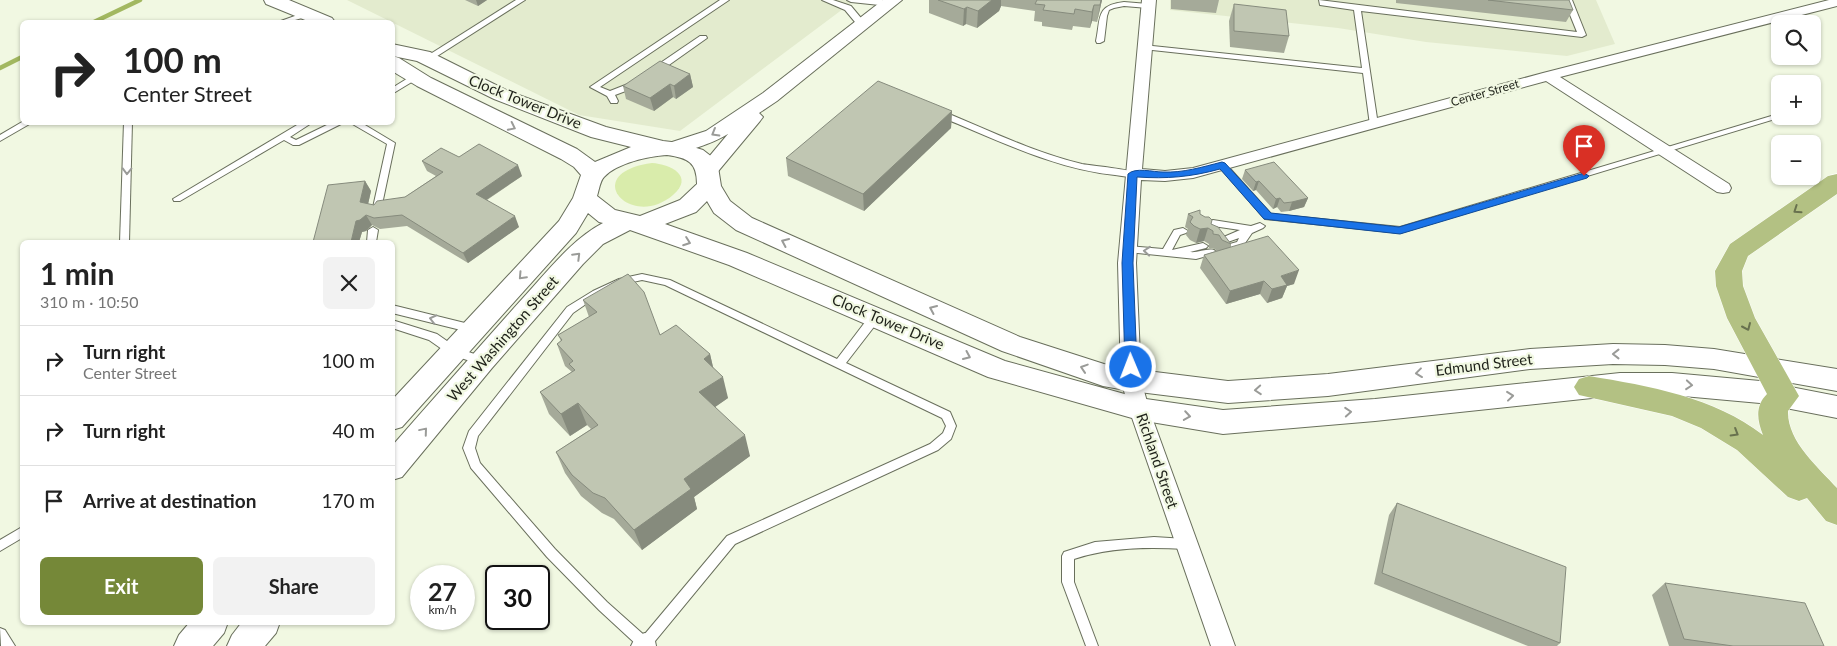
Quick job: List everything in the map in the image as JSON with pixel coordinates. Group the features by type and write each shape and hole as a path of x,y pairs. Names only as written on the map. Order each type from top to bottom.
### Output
{"main road":[{"path":"273,0 320,20"},
{"name":"Clock Tower Drive","path":"395,51 428,58 500,95 599,132 668,148 702,159 722,207 753,228 1011,344 1104,375 1131,380"},
{"path":"401,71 432,74 514,110 583,132 599,132"},
{"name":"Clock Tower Drive","path":"401,71 582,162 589,186 607,216 633,223 738,260 876,316 998,370 1139,409"},
{"path":"589,186 623,156 668,148"},
{"name":"West Washington Street","path":"395,464 482,361 594,238 633,223 688,206 709,178"},
{"path":"1784,396 1758,352 1729,287 1728,275 1730,264 1739,250 1752,240 1837,182"},
{"name":"West Washington Street","path":"395,416 568,227 589,186"},
{"name":"Edmund Street","path":"1131,380 1228,392 1328,385 1538,358 1613,354 1664,355 1766,367 1837,380"},
{"path":"1139,409 1223,422 1375,410 1589,387 1672,384 1736,389 1784,396 1837,407"},
{"path":"1589,387 1667,403 1712,420 1732,431 1747,440 1768,458 1837,524"},
{"path":"1784,396 1773,407 1772,416 1776,432 1784,446 1837,511"},
{"path":"191,646 209,625"},
{"path":"244,646 262,625"}],"street":[{"path":"668,148 713,135 770,97 892,2"},
{"name":"Center Street","path":"1133,174 1165,176 1184,174 1222,165 1548,76 1837,2"},
{"name":"Richland Street","path":"1148,3 1127,263 1131,380 1139,409 1223,646"},
{"path":"1548,76 1723,188"},
{"path":"709,178 770,97"}],"lane":[{"path":"428,58 521,0"},
{"path":"644,78 612,98 594,87 725,0"},
{"path":"826,0 848,8 858,20 866,23"},
{"path":"852,0 892,2"},
{"path":"1323,0 1323,3 1356,8 1582,35 1568,0"},
{"path":"1100,41 1104,12 1108,7 1148,3"},
{"path":"1356,8 1374,125"},
{"path":"288,20 306,14"},
{"path":"652,73 703,38"},
{"path":"1143,47 1365,70"},
{"path":"395,85 401,71"},
{"path":"927,108 1048,157 1108,172 1133,174"},
{"path":"1222,165 1268,217 1400,230 1771,119"},
{"path":"0,138 24,125"},
{"path":"125,240 128,125"},
{"path":"177,199 304,125"},
{"path":"284,137 296,143 335,125"},
{"path":"359,125 391,143 377,212"},
{"path":"1214,223 1255,228 1227,232 1207,231 1214,223"},
{"path":"1255,228 1249,248 1228,246 1255,228"},
{"path":"372,240 374,230"},
{"path":"1166,253 1183,237 1199,244"},
{"path":"1166,253 1190,250 1199,244"},
{"path":"1128,249 1166,253 1200,262 1199,244"},
{"path":"642,277 667,282 946,415 951,426 947,436 934,447 731,540 644,645 550,553 474,466 470,448 473,434 570,310 596,293 622,281 642,277"},
{"path":"395,310 473,329"},
{"path":"839,364 876,316"},
{"path":"395,325 433,337 453,351 482,361"},
{"path":"0,546 20,533"},
{"path":"1092,646 1068,582 1068,556 1095,546 1154,542 1186,544"},
{"path":"0,634 8,646"}],"shaded area":[{"path":"347,0 855,0 680,131 579,115 395,24 395,20 387,20"},
{"path":"1170,0 1596,0 1615,44 1567,56 1426,42 1338,28 1170,10"}],"green space":[{"path":"652,163 666,166 678,172 682,182 673,195 657,204 642,207 628,203 619,196 615,187 618,177 630,169"}],"building":[{"path":"938,0 992,0 978,11 967,7 964,9"},
{"path":"1037,0 1101,0 1100,5 1094,5 1092,12 1075,9 1074,14 1043,10 1045,5 1035,4"},
{"path":"1488,0 1569,0 1573,10"},
{"path":"1234,4 1286,10 1289,36 1234,31"},
{"path":"660,61 690,74 674,86 670,84 650,98 623,86"},
{"path":"878,81 952,111 863,194 786,158"},
{"path":"479,144 518,165 476,194 515,216 463,253 402,215 374,218 366,215 356,221 351,240 314,240 328,185 365,181 360,202 374,205 377,201 405,197 443,172 422,161 441,148 459,157"},
{"path":"1274,162 1308,198 1284,203 1280,198 1276,199 1259,181 1256,182 1245,170"},
{"path":"1200,210 1200,214 1209,217 1212,220 1211,224 1218,227 1231,244 1222,240 1219,235 1213,234 1213,231 1208,228 1200,229 1190,222 1193,217 1188,214"},
{"path":"1268,236 1299,270 1281,276 1287,285 1272,289 1264,281 1230,291 1204,255"},
{"path":"628,274 644,292 660,335 676,325 710,354 704,359 723,377 699,392 745,435 684,479 691,489 634,530 605,498 593,493 572,475 556,452 598,425 578,403 561,414 540,392 575,370 569,364 573,361 557,344 562,340 558,335 597,312 583,300"},
{"path":"1397,503 1566,567 1560,643 1382,573"},
{"path":"1665,583 1805,603 1824,646 1733,646 1684,639"}],"waterway":[{"path":"98,20 140,0"},
{"path":"0,68 20,58"}],"route":[{"path":"1131,367 1127,263 1133,174 1165,176 1193,173 1222,165 1268,217 1400,230 1584,176"}]}
